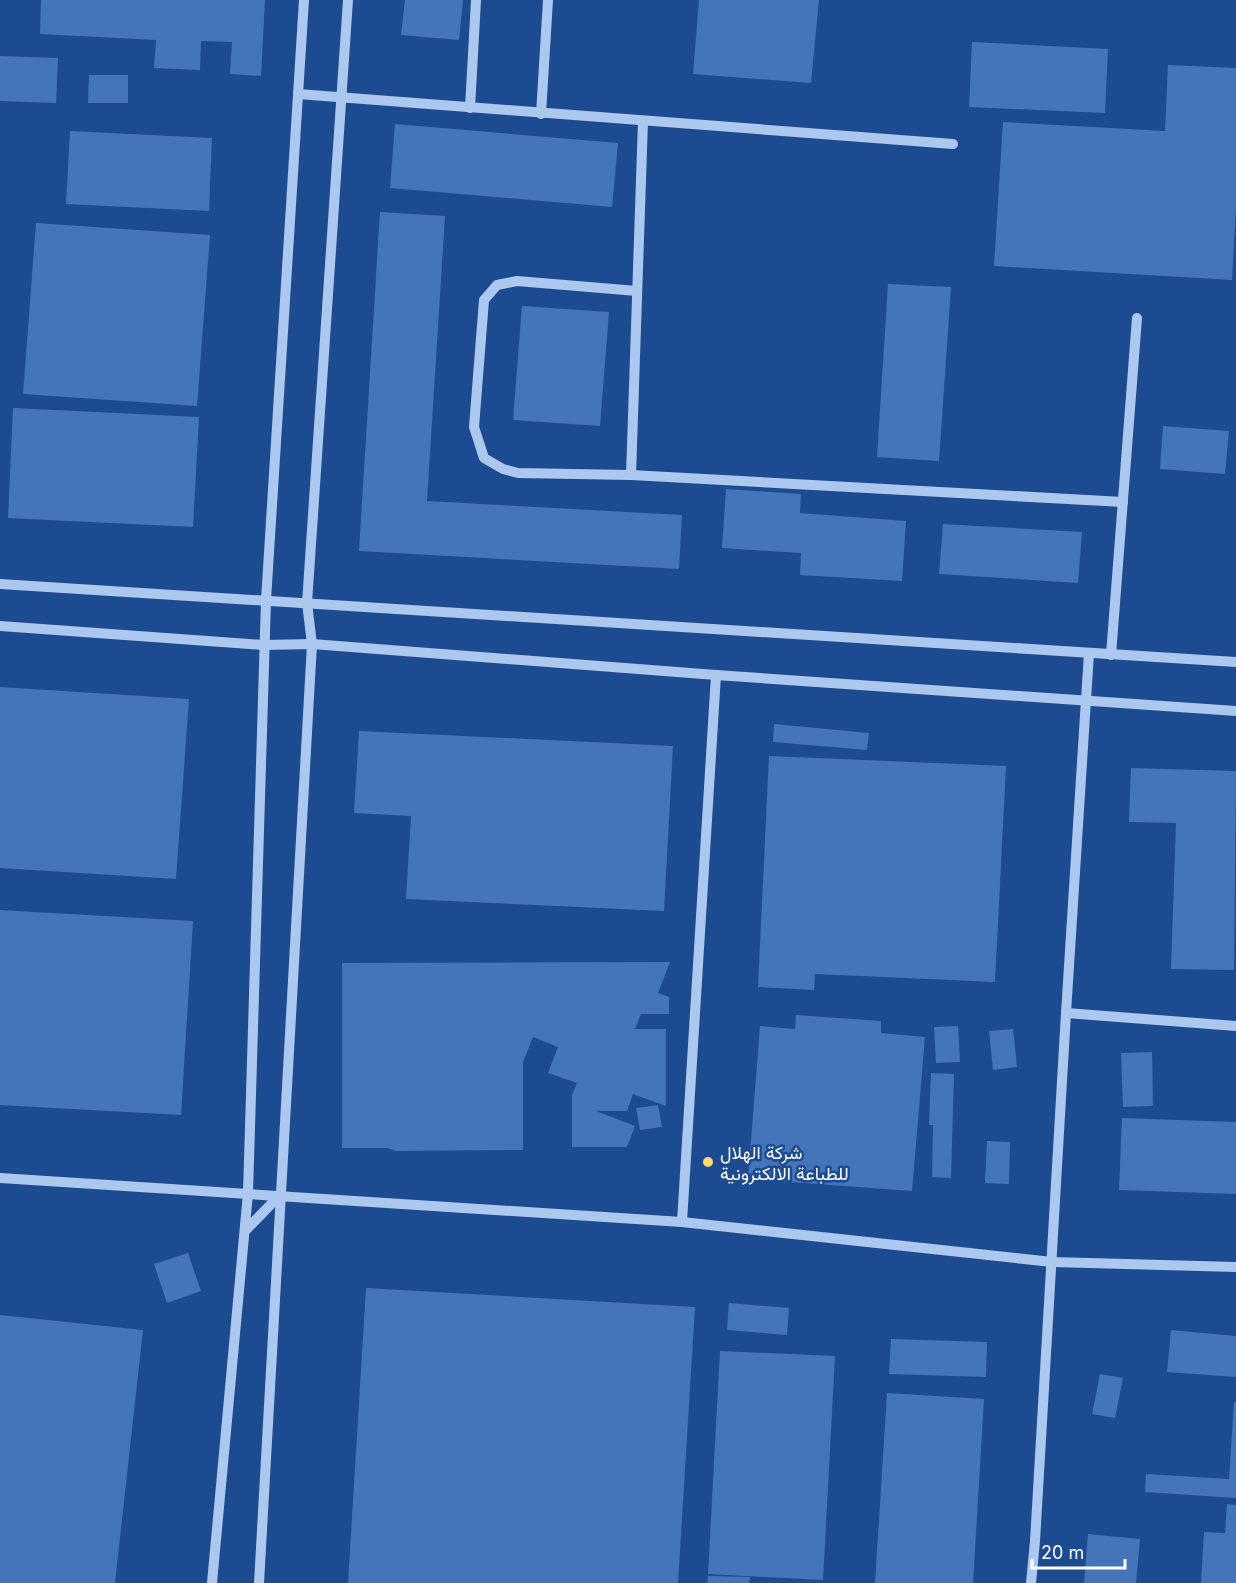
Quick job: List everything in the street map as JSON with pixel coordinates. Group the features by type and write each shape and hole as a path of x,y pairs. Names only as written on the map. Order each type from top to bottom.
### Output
{"street":[{"path":"212,1583 248,1193 266,600 304,0"},
{"path":"259,1583 312,644 307,603 348,0"},
{"path":"470,108 476,0"},
{"path":"541,114 548,0"},
{"path":"298,94 953,144"},
{"path":"631,475 643,121"},
{"path":"637,291 517,282 497,285 484,300 474,427 484,458 503,469 518,473 631,475 1122,502"},
{"path":"1111,655 1137,318"},
{"path":"0,584 1236,662"},
{"path":"0,626 264,645 312,644 1236,711"},
{"path":"1031,1583 1089,653"},
{"path":"682,1222 716,675"},
{"path":"1066,1013 1236,1026"},
{"path":"0,1178 682,1222 1052,1262 1236,1267"},
{"path":"245,1231 280,1195"}],"building":[{"path":"41,0 265,0 261,76 230,74 232,42 201,41 200,70 154,68 156,40 40,34"},
{"path":"405,0 463,0 459,40 401,35"},
{"path":"699,0 819,0 811,83 693,74"},
{"path":"972,42 1108,49 1105,113 969,107"},
{"path":"0,56 58,58 56,103 0,101"},
{"path":"1168,65 1236,68 1236,206 1232,280 994,266 1003,122 1165,131"},
{"path":"89,75 128,75 128,103 88,103"},
{"path":"395,124 618,143 612,207 390,188"},
{"path":"70,131 212,138 209,211 66,204"},
{"path":"380,212 445,216 427,501 682,515 679,569 359,551"},
{"path":"36,223 210,235 197,406 23,394"},
{"path":"888,284 951,287 939,461 877,457"},
{"path":"522,306 609,312 600,426 513,420"},
{"path":"13,408 199,417 193,527 8,518"},
{"path":"1163,426 1229,431 1225,474 1160,469"},
{"path":"726,489 801,494 800,513 906,521 902,581 800,575 801,553 722,548"},
{"path":"943,524 1082,532 1078,583 939,574"},
{"path":"0,687 189,699 176,879 0,868"},
{"path":"774,724 869,733 867,750 773,742"},
{"path":"359,731 673,746 664,911 406,899 411,816 354,813"},
{"path":"769,756 1006,766 995,982 815,974 814,990 758,987"},
{"path":"1131,768 1236,771 1234,970 1171,969 1176,823 1129,822"},
{"path":"0,910 193,921 181,1115 0,1105"},
{"path":"670,962 658,993 669,997 669,1014 641,1014 635,1029 666,1029 666,1106 633,1094 627,1111 596,1111 635,1126 627,1147 572,1147 572,1095 577,1083 548,1073 558,1047 533,1037 523,1062 523,1150 396,1151 387,1148 342,1148 342,963"},
{"path":"796,1015 881,1021 881,1033 925,1037 912,1191 748,1179 760,1026 795,1029"},
{"path":"958,1026 960,1062 936,1063 934,1027"},
{"path":"1013,1029 1017,1067 993,1070 989,1031"},
{"path":"1152,1052 1153,1106 1123,1107 1121,1053"},
{"path":"931,1073 954,1074 951,1178 932,1177 933,1125 929,1125"},
{"path":"658,1105 662,1127 640,1130 636,1108"},
{"path":"1122,1118 1236,1122 1236,1194 1119,1190"},
{"path":"987,1141 1010,1142 1009,1184 985,1183"},
{"path":"188,1253 201,1291 167,1303 154,1264"},
{"path":"366,1288 695,1307 678,1583 348,1583"},
{"path":"729,1303 789,1308 787,1335 727,1330"},
{"path":"0,1315 143,1330 115,1583 0,1583"},
{"path":"1171,1330 1236,1336 1236,1377 1167,1372"},
{"path":"891,1339 987,1342 986,1377 889,1374"},
{"path":"720,1351 835,1356 823,1580 708,1574"},
{"path":"1100,1374 1123,1378 1115,1418 1092,1414"},
{"path":"887,1393 984,1399 973,1583 875,1583"},
{"path":"1234,1402 1236,1402 1236,1498 1145,1492 1146,1474 1229,1479"},
{"path":"1227,1504 1236,1505 1236,1583 1201,1583 1204,1532 1225,1533"},
{"path":"1088,1534 1140,1539 1136,1583 1084,1583"},
{"path":"708,1576 750,1577 749,1583 707,1583"}],"place":[{"name":"شركة الهلال للطباعة الالكترونية","path":"708,1162"}]}
